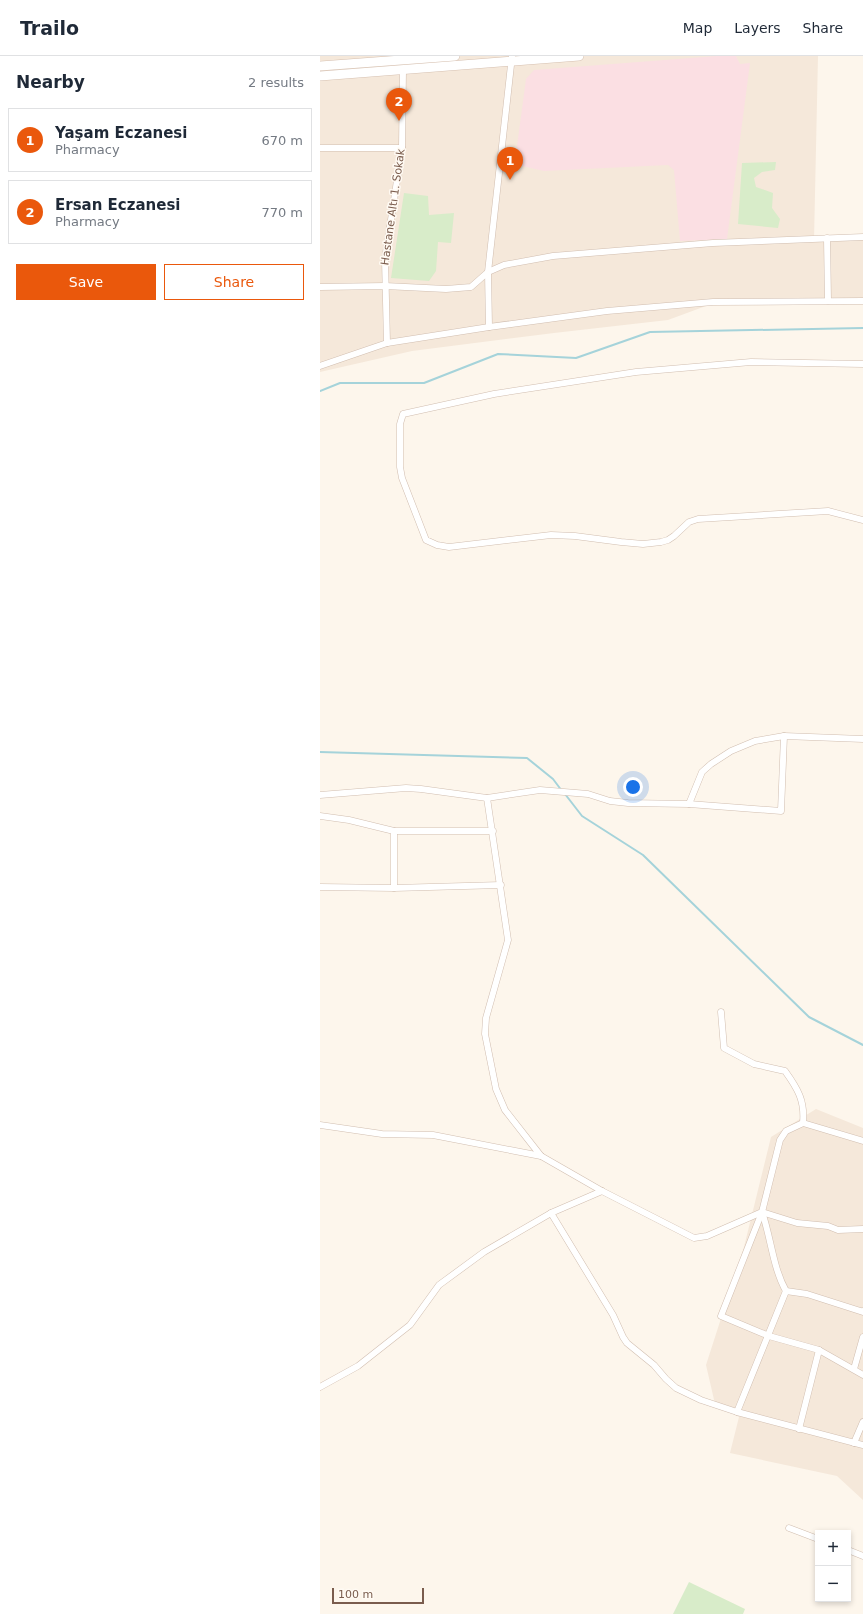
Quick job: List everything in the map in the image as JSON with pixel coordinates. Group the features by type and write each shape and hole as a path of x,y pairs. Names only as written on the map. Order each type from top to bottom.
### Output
{"main road":[{"path":"320,66 403,58 455,56"},
{"path":"320,76 403,70 512,59 579,56"},
{"path":"403,58 403,70"}],"street":[{"path":"488,327 488,272 512,59"},
{"name":"Hastane Altı 1. Sokak","path":"387,344 384,259 402,148 403,70"},
{"path":"320,148 402,148"},
{"path":"320,287 385,286 446,289 471,287 488,272 504,265 553,256 713,243 863,237"},
{"path":"827,238 828,301"},
{"path":"320,366 387,344 488,327 607,311 713,302 863,301"},
{"path":"863,364 751,362 636,372 502,392 456,402 403,414 400,424 400,467 402,478 426,540 437,545 449,547 551,535 576,536 643,544 668,540 689,522 698,519 801,512 828,511 863,520"},
{"path":"689,804 702,772 711,764 731,751 755,741 784,736 863,739"},
{"path":"320,795 406,788 487,798 540,790 588,794 610,801 689,804 781,811 784,736"},
{"path":"487,798 508,940 486,1018 485,1034 496,1089 505,1110 541,1156"},
{"path":"320,816 349,820 394,831 493,832"},
{"path":"394,831 394,888"},
{"path":"320,887 394,888 501,885"},
{"path":"721,1012 724,1048 754,1064 785,1071 794,1084 801,1099 804,1110 803,1123"},
{"path":"863,1141 803,1123 786,1131 780,1140 762,1212 721,1316 769,1336 819,1350 863,1375"},
{"path":"320,1125 382,1134 432,1135 541,1156 602,1191 694,1238 707,1236 762,1212 797,1223 828,1226 838,1230 863,1229"},
{"path":"320,1387 358,1366 410,1326 439,1285 484,1252 551,1213 602,1191"},
{"path":"737,1412 786,1291 780,1280 768,1229 762,1212"},
{"path":"551,1213 613,1315 623,1337 654,1365 676,1388 701,1400 737,1412 863,1445"},
{"path":"786,1291 807,1294 863,1312"},
{"path":"854,1369 863,1337"},
{"path":"799,1429 819,1350"},
{"path":"854,1443 863,1422"},
{"path":"789,1528 815,1538"},
{"path":"851,1551 863,1556"}],"shaded area":[{"path":"320,56 818,56 814,240 863,240 863,301 714,303 668,320 412,351 320,372"},
{"path":"717,56 736,56 740,64 750,63 727,239 680,241 674,170 668,165 544,171 522,166 515,161 526,79 534,70"},
{"path":"816,1109 863,1128 863,1500 837,1476 730,1453 739,1417 715,1404 706,1365 744,1247 771,1137"}],"green space":[{"path":"776,162 775,170 762,172 754,178 756,187 773,193 772,208 780,219 778,228 738,224 742,163"},
{"path":"404,193 428,196 429,215 454,213 451,243 438,242 436,271 429,281 391,278"},
{"path":"689,1582 745,1609 743,1614 673,1614"}],"waterway":[{"path":"320,391 340,383 424,383 498,354 576,358 650,332 863,328"},
{"path":"320,752 527,758 553,779 562,791"},
{"path":"565,794 582,816 643,855 809,1017 863,1045"}],"place":[{"name":"Ersan Eczanesi","path":"399,121"},
{"name":"Yaşam Eczanesi","path":"510,180"}]}
